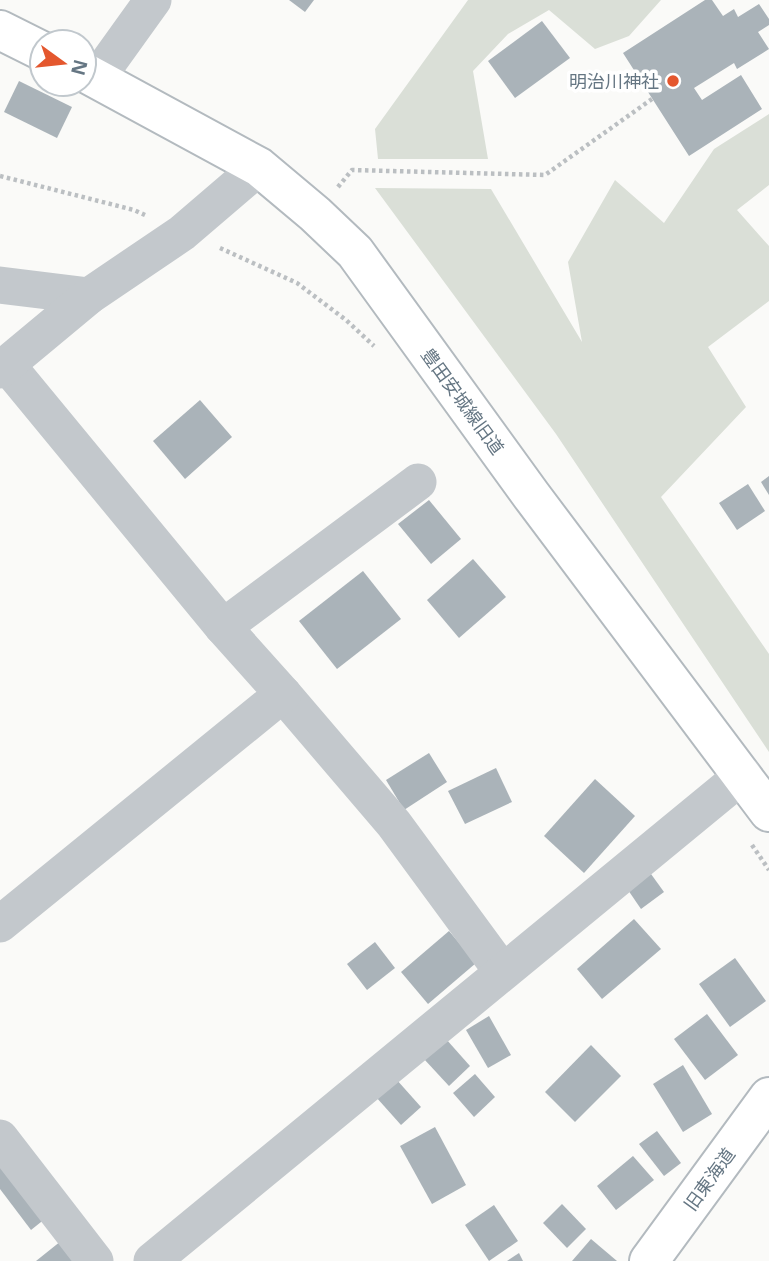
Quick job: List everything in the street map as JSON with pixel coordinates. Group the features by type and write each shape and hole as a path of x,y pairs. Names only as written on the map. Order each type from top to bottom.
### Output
{"street":[{"path":"98,65 153,0"},
{"path":"0,30 28,44"},
{"name":"豊田安城線旧道","path":"98,79 259,167 355,252 531,495 769,812"},
{"path":"259,167 182,233 89,296 3,367 394,824 502,971"},
{"path":"0,285 89,296"},
{"path":"223,627 418,482"},
{"path":"0,924 283,694"},
{"path":"152,1261 743,775"},
{"name":"旧東海道","path":"649,1261 769,1097"},
{"path":"0,1138 95,1261"}],"path":[{"path":"315,214 352,170 545,175 652,99"}],"shaded area":[{"path":"468,0 661,0 629,36 595,49 549,10 508,34 473,71 488,159 378,159 375,129"},
{"path":"769,114 769,185 737,210 769,246 769,301 708,347 746,407 661,497 769,654 769,752 556,434 375,188 491,189 582,342 568,262 615,180 664,223 714,149"}],"building":[{"path":"289,0 314,0 305,12"},
{"name":"明治川神社","path":"705,0 712,0 723,16 734,9 738,17 759,4 769,19 769,25 758,32 769,49 737,69 734,63 694,88 702,100 741,75 762,109 689,156 623,53"},
{"path":"542,21 570,58 515,98 488,61"},
{"path":"19,81 28,85 28,98 54,98 72,107 57,138 4,112"},
{"path":"200,400 232,437 185,479 153,441"},
{"path":"769,476 769,495 761,482"},
{"path":"748,484 765,511 737,530 719,503"},
{"path":"429,500 461,539 431,564 398,524"},
{"path":"473,559 506,597 459,638 427,600"},
{"path":"363,571 401,619 337,669 299,621"},
{"path":"429,753 447,782 404,810 386,780"},
{"path":"496,768 512,802 465,824 448,791"},
{"path":"595,779 635,816 584,873 544,836"},
{"path":"651,874 664,892 641,909 628,890"},
{"path":"634,919 661,949 602,999 577,969"},
{"path":"449,931 476,963 428,1004 401,972"},
{"path":"375,942 395,968 367,990 347,964"},
{"path":"735,958 766,1001 730,1027 699,984"},
{"path":"707,1014 738,1055 705,1080 674,1039"},
{"path":"489,1016 511,1055 488,1068 466,1030"},
{"path":"446,1039 470,1066 449,1086 424,1059"},
{"path":"591,1045 621,1076 575,1122 545,1092"},
{"path":"683,1065 712,1114 683,1132 653,1084"},
{"path":"475,1074 495,1097 474,1117 453,1093"},
{"path":"396,1079 421,1107 401,1125 376,1097"},
{"path":"435,1127 466,1185 432,1204 400,1146"},
{"path":"657,1131 681,1163 664,1176 639,1144"},
{"path":"633,1156 654,1180 616,1210 597,1186"},
{"path":"0,1157 46,1218 31,1230 0,1189"},
{"path":"562,1204 586,1229 567,1248 543,1223"},
{"path":"494,1205 518,1241 489,1261 465,1225"},
{"path":"591,1239 617,1261 572,1261"},
{"path":"61,1241 78,1261 36,1261"},
{"path":"519,1253 523,1261 507,1261"}],"place":[{"name":"明治川神社","path":"673,81"}]}
